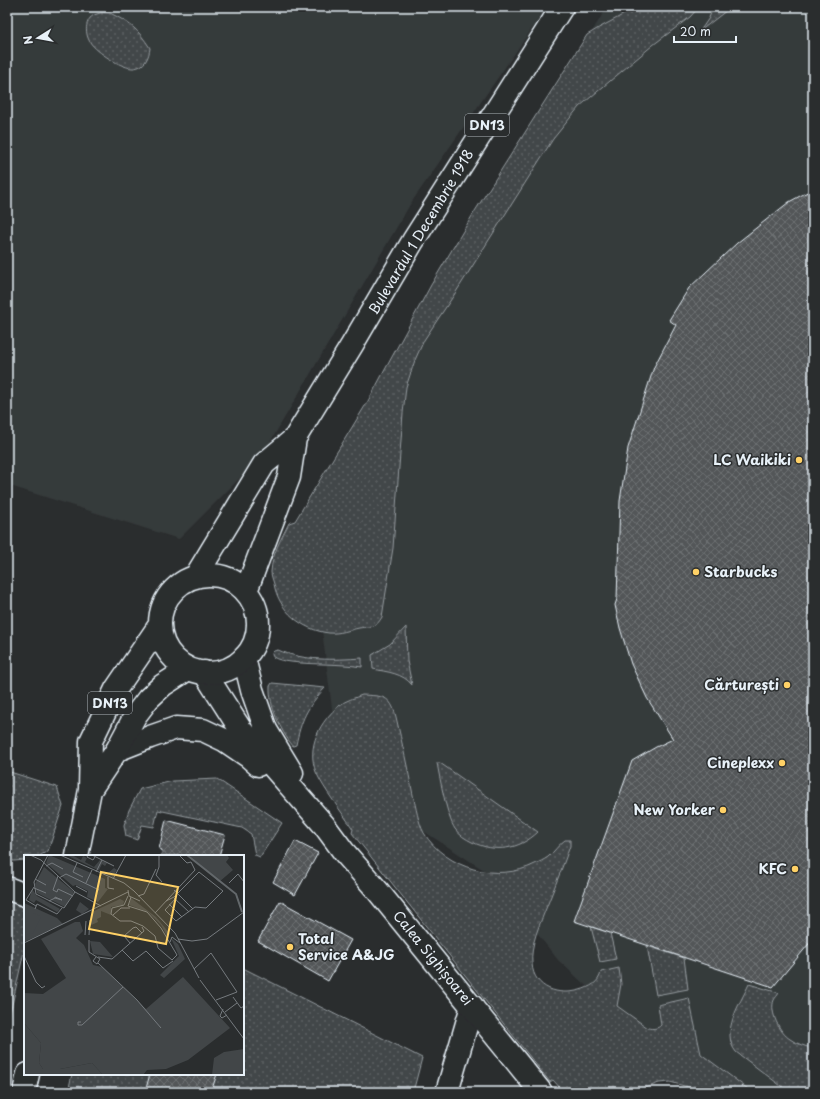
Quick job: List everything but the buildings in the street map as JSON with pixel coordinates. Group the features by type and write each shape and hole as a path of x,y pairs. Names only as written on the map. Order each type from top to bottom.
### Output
{"main road":[{"name":"Bulevardul 1 Decembrie 1918","path":"196,576 264,464 294,438 352,345 413,241 562,7"},
{"name":"Bulevardul 1 Decembrie 1918","path":"246,591 289,477 294,438"},
{"name":"Bulevardul 1 Decembrie 1918","path":"77,855 90,790 91,741 116,689 159,626 162,610 170,595 182,584 196,576 210,574 233,580 246,591 254,604 257,618 257,632 253,645 244,658 232,667 218,671 196,670 164,685 148,699 135,716 117,750 90,790"},
{"path":"159,626 164,644 173,659 196,670"},
{"name":"Calea Sighișoarei","path":"244,658 252,690 266,730 324,825"},
{"name":"Calea Sighișoarei","path":"196,670 241,730 324,825 344,852 377,890 541,1092"},
{"path":"117,750 150,736 176,728 203,730 224,740 249,756 324,825"},
{"path":"7,879 24,877"},
{"path":"7,888 24,894"},
{"path":"446,1092 472,1006"},
{"path":"24,1092 28,1075"}],"shaded area":[{"path":"7,7 547,7 411,203 262,456 179,539 7,485"},
{"path":"607,7 813,7 813,1087 787,1092 754,1092 659,1053 558,960 490,874 341,778 318,599 380,377"},
{"path":"635,7 699,7 690,17 653,45 579,107 553,139 424,340 415,360 406,387 393,548 382,617 377,624 373,626 344,632 329,633 310,628 293,618 286,611 277,594 271,574 275,553 289,523 295,521 368,401 431,285 475,211 587,35"},
{"path":"713,7 731,7 700,31 709,18"},
{"path":"99,13 110,13 133,27 142,36 150,48 149,55 144,64 141,66 129,68 123,66 110,59 90,42 86,30 90,18"},
{"path":"406,627 407,661 412,685 399,675 373,669 372,655 390,644"},
{"path":"278,650 288,654 308,658 362,658 362,667 284,661 273,657 272,653"},
{"path":"272,683 325,688 309,708 300,728 296,745 293,746 288,740 276,718 270,694 270,686"},
{"path":"362,695 385,698 391,704 396,717 420,824 424,833 445,856 459,864 489,872 521,870 542,861 565,840 570,840 570,846 534,942 532,964 537,979 549,989 572,992 594,984 601,972 619,968 621,984 617,1006 651,1029 657,1028 661,1025 658,1005 689,998 701,1054 752,1092 699,1092 670,1082 659,1083 635,1092 567,1092 562,1090 553,1080 550,1082 352,833 353,829 319,779 313,763 313,753 314,744 321,727 326,719 340,705 348,700"},
{"path":"437,763 440,763 538,832 523,843 506,848 489,848 463,837 455,829 449,816"},
{"path":"7,771 57,787 63,806 48,851 41,855 24,855 24,860 7,860"},
{"path":"217,779 282,823 260,857 255,855 251,834 242,828 158,810 154,827 142,825 137,840 126,836 124,825 129,810 140,789 173,781"},
{"path":"7,899 18,902 24,906 24,951 7,1027 7,1003 9,996 7,996"},
{"path":"591,927 610,933 616,959 600,962"},
{"path":"647,946 684,958 688,989 656,995"},
{"path":"244,969 422,1058 413,1092 68,1092 72,1075 244,1075"},
{"path":"749,984 779,993 774,1000 773,1010 779,1027 792,1041 813,1049 813,1092 789,1092 736,1052 730,1036 731,1027 733,1018"}],"place":[{"name":"LC Waikiki","path":"799,460"},
{"name":"Starbucks","path":"696,572"},
{"name":"Cărturești","path":"787,685"},
{"name":"Cineplexx","path":"782,763"},
{"name":"New Yorker","path":"723,810"},
{"name":"KFC","path":"795,869"},
{"name":"Total Service A&JG","path":"290,947"}]}
